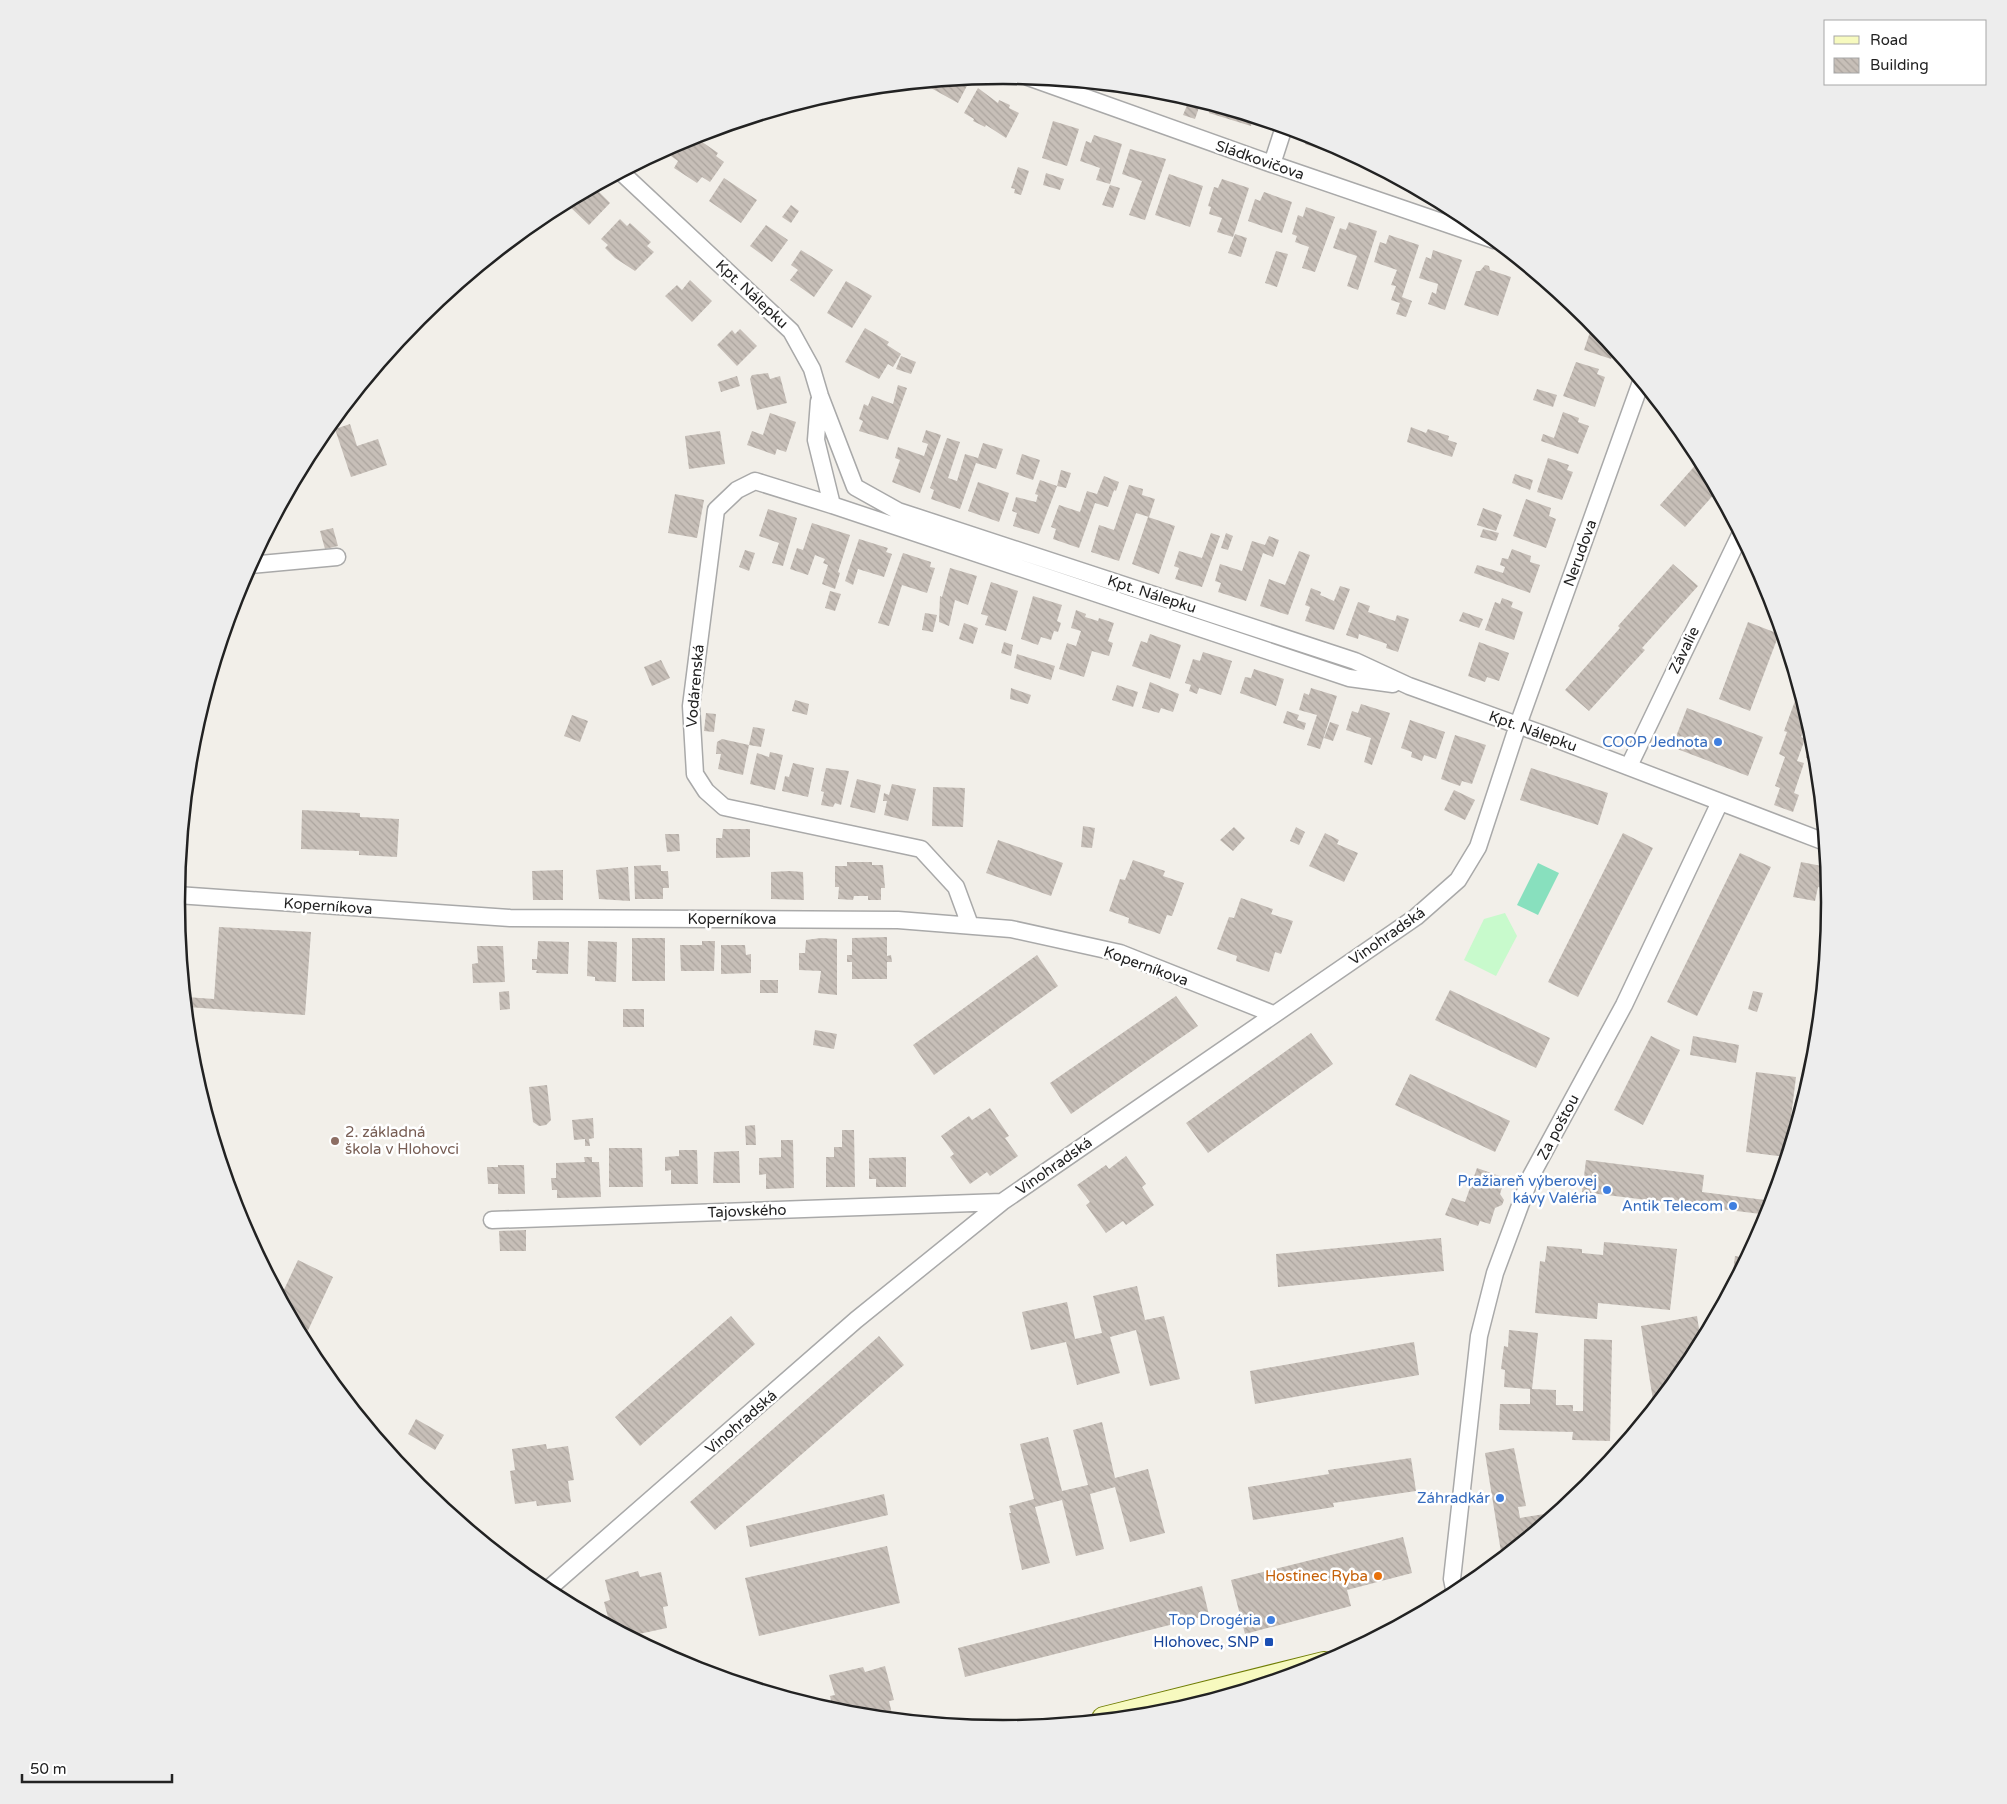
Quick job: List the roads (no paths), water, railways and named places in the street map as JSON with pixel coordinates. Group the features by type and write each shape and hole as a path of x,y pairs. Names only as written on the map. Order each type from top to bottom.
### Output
{"main road":[{"path":"1155,1706 1234,1686"}],"street":[{"name":"Sládkovičova","path":"1053,86 1474,233"},
{"path":"1272,164 1282,133"},
{"name":"Kpt. Nálepku","path":"626,176 792,331 812,368 820,396 854,487 898,511 1355,661 1409,686 1629,766 1819,840"},
{"name":"Nerudova","path":"1518,725 1639,387"},
{"path":"820,396 816,440 832,505"},
{"name":"Vodárenská","path":"970,925 956,888 921,849 724,808 706,791 695,774 691,706 716,510 736,490 755,481 1349,678 1409,686"},
{"name":"Závalie","path":"1629,766 1737,541"},
{"path":"259,564 337,556"},
{"name":"Vinohradská","path":"553,1585 856,1320 1002,1202 1416,917 1458,880 1478,847 1518,725"},
{"name":"Za poštou","path":"1453,1585 1479,1336 1495,1273 1532,1176 1624,1005 1720,802"},
{"name":"Koperníkova","path":"185,896 510,918 898,920 1011,928 1120,953 1273,1014"},
{"name":"Tajovského","path":"492,1220 1002,1202"}],"place":[{"name":"COOP Jednota","path":"1718,742"},
{"name":"2. základná škola v Hlohovci","path":"335,1141"},
{"name":"Pražiareň výberovej kávy Valéria","path":"1607,1190"},
{"name":"Antik Telecom","path":"1733,1206"},
{"name":"Záhradkár","path":"1500,1498"},
{"name":"Hostinec Ryba","path":"1378,1576"},
{"name":"Top Drogéria","path":"1271,1620"},
{"name":"Hlohovec, SNP","path":"1269,1642"}]}
